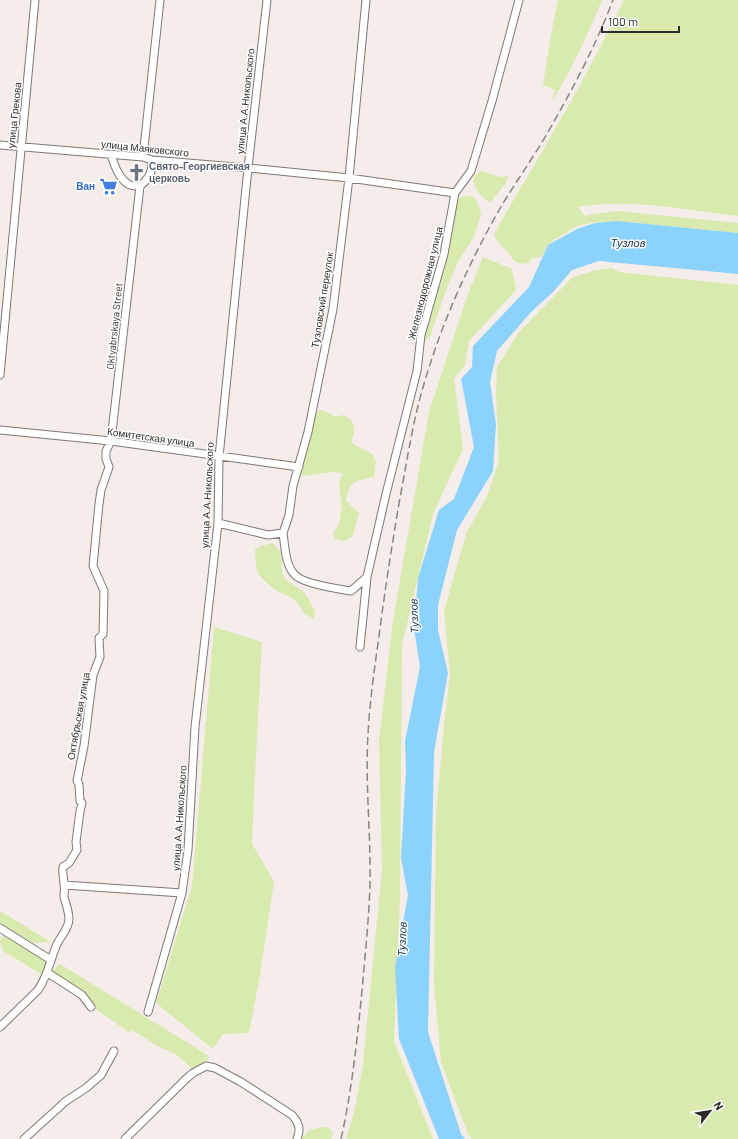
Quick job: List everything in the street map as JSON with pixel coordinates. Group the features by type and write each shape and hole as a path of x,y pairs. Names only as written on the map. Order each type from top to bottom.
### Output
{"street":[{"name":"улица Грекова","path":"0,375 35,0"},
{"path":"143,157 160,0"},
{"name":"улица А.А.Никольского","path":"148,1012 182,893 188,850 195,727 218,523 219,457 248,168 267,0"},
{"name":"Тузловский переулок","path":"283,533 290,515 293,486 308,432 333,309 349,178 366,0"},
{"name":"Железнодорожная улица","path":"360,647 367,577 417,371 421,335 444,254 454,193 471,171 492,101 519,0"},
{"name":"улица Маяковского","path":"0,145 143,157 152,160 349,178 454,193"},
{"path":"111,154 115,168 130,185 140,186 147,181 150,175 152,160"},
{"name":"Oktyabrskaya Street","path":"64,885 62,873 63,866 69,864 77,850 76,842 82,803 80,801 79,784 77,781 84,746 93,675 100,657 99,638 103,634 104,591 93,566 96,541 96,524 101,490 108,467 106,451 111,441 140,186"},
{"name":"Комитетская улица","path":"0,430 111,441 299,467"},
{"path":"218,523 268,535 283,533 287,559 294,575 300,579 332,588 351,591 367,577"},
{"path":"0,1027 38,990 48,973 57,944 67,927 69,920 64,895 64,885 182,893"},
{"path":"0,928 51,960"},
{"path":"48,973 82,995 91,1007"},
{"path":"24,1139 66,1101 101,1076 114,1051"},
{"path":"125,1139 187,1078 206,1066 222,1071 292,1115 299,1126 297,1139"}],"green space":[{"path":"558,0 602,0 579,52 552,102 555,90 543,85"},
{"path":"624,0 738,0 738,216 638,204 578,207 585,216 617,211 738,223 738,233 617,221 591,223 577,226 554,240 547,246 542,257 533,258 526,264 518,263 494,235 573,97"},
{"path":"481,171 501,177 508,176 506,183 490,203 479,192 474,183 473,179"},
{"path":"466,196 474,197 477,201 481,214 473,238 458,262 446,290 430,337 425,341 423,336 448,255 455,220 455,207 460,198"},
{"path":"483,257 512,269 516,290 469,341 465,365 454,379 463,449 433,514 402,645 400,900 394,1041 433,1139 346,1139 355,1109 363,1064 382,870 379,740 393,621 429,412 468,294"},
{"path":"612,268 619,272 738,285 738,1139 472,1139 468,1134 441,1062 434,984 436,814 450,674 444,611 466,534 487,496 499,460 496,396 497,367 518,333 572,278 592,271"},
{"path":"320,410 335,417 344,415 348,418 354,427 351,442 372,454 376,461 374,477 362,479 354,483 349,489 346,501 359,513 353,536 345,541 335,539 333,533 339,525 342,506 339,484 342,473 332,472 304,476 299,474 315,414"},
{"path":"273,543 281,553 282,571 286,580 305,593 315,611 314,619 304,613 296,601 273,588 259,575 256,567 255,550 261,546"},
{"path":"214,627 262,642 252,844 274,881 260,975 249,1033 223,1034 213,1049 156,1003 192,886"},
{"path":"0,911 51,942 33,943 0,923"},
{"path":"5,933 49,959 41,974 3,951 0,941"},
{"path":"60,964 209,1056 208,1059 193,1069 175,1054 156,1045 132,1030 130,1033 93,1007 52,974 55,968"},
{"path":"323,1127 329,1128 333,1133 331,1139 302,1139 309,1130"}],"water":[{"name":"Тузлов","path":"617,221 738,233 738,274 599,261 572,270 554,291 531,312 497,351 490,382 496,424 493,471 457,530 438,605 438,630 448,673 434,752 428,1032 461,1134 465,1139 439,1139 399,1039 395,967 408,895 401,858 406,770 405,741 420,667 414,629 418,578 439,510 454,499 474,447 461,379 472,367 473,346 529,287 548,245 577,229 595,223"}],"railway":[{"path":"341,1139 356,1047 369,910 370,865 367,753 370,706 391,551 416,414 432,358 464,277 505,200 541,144 571,91 598,37 613,0"}],"place":[{"name":"Свято-Георгиевская церковь","path":"136,172"},
{"name":"Ван","path":"108,186"}]}
